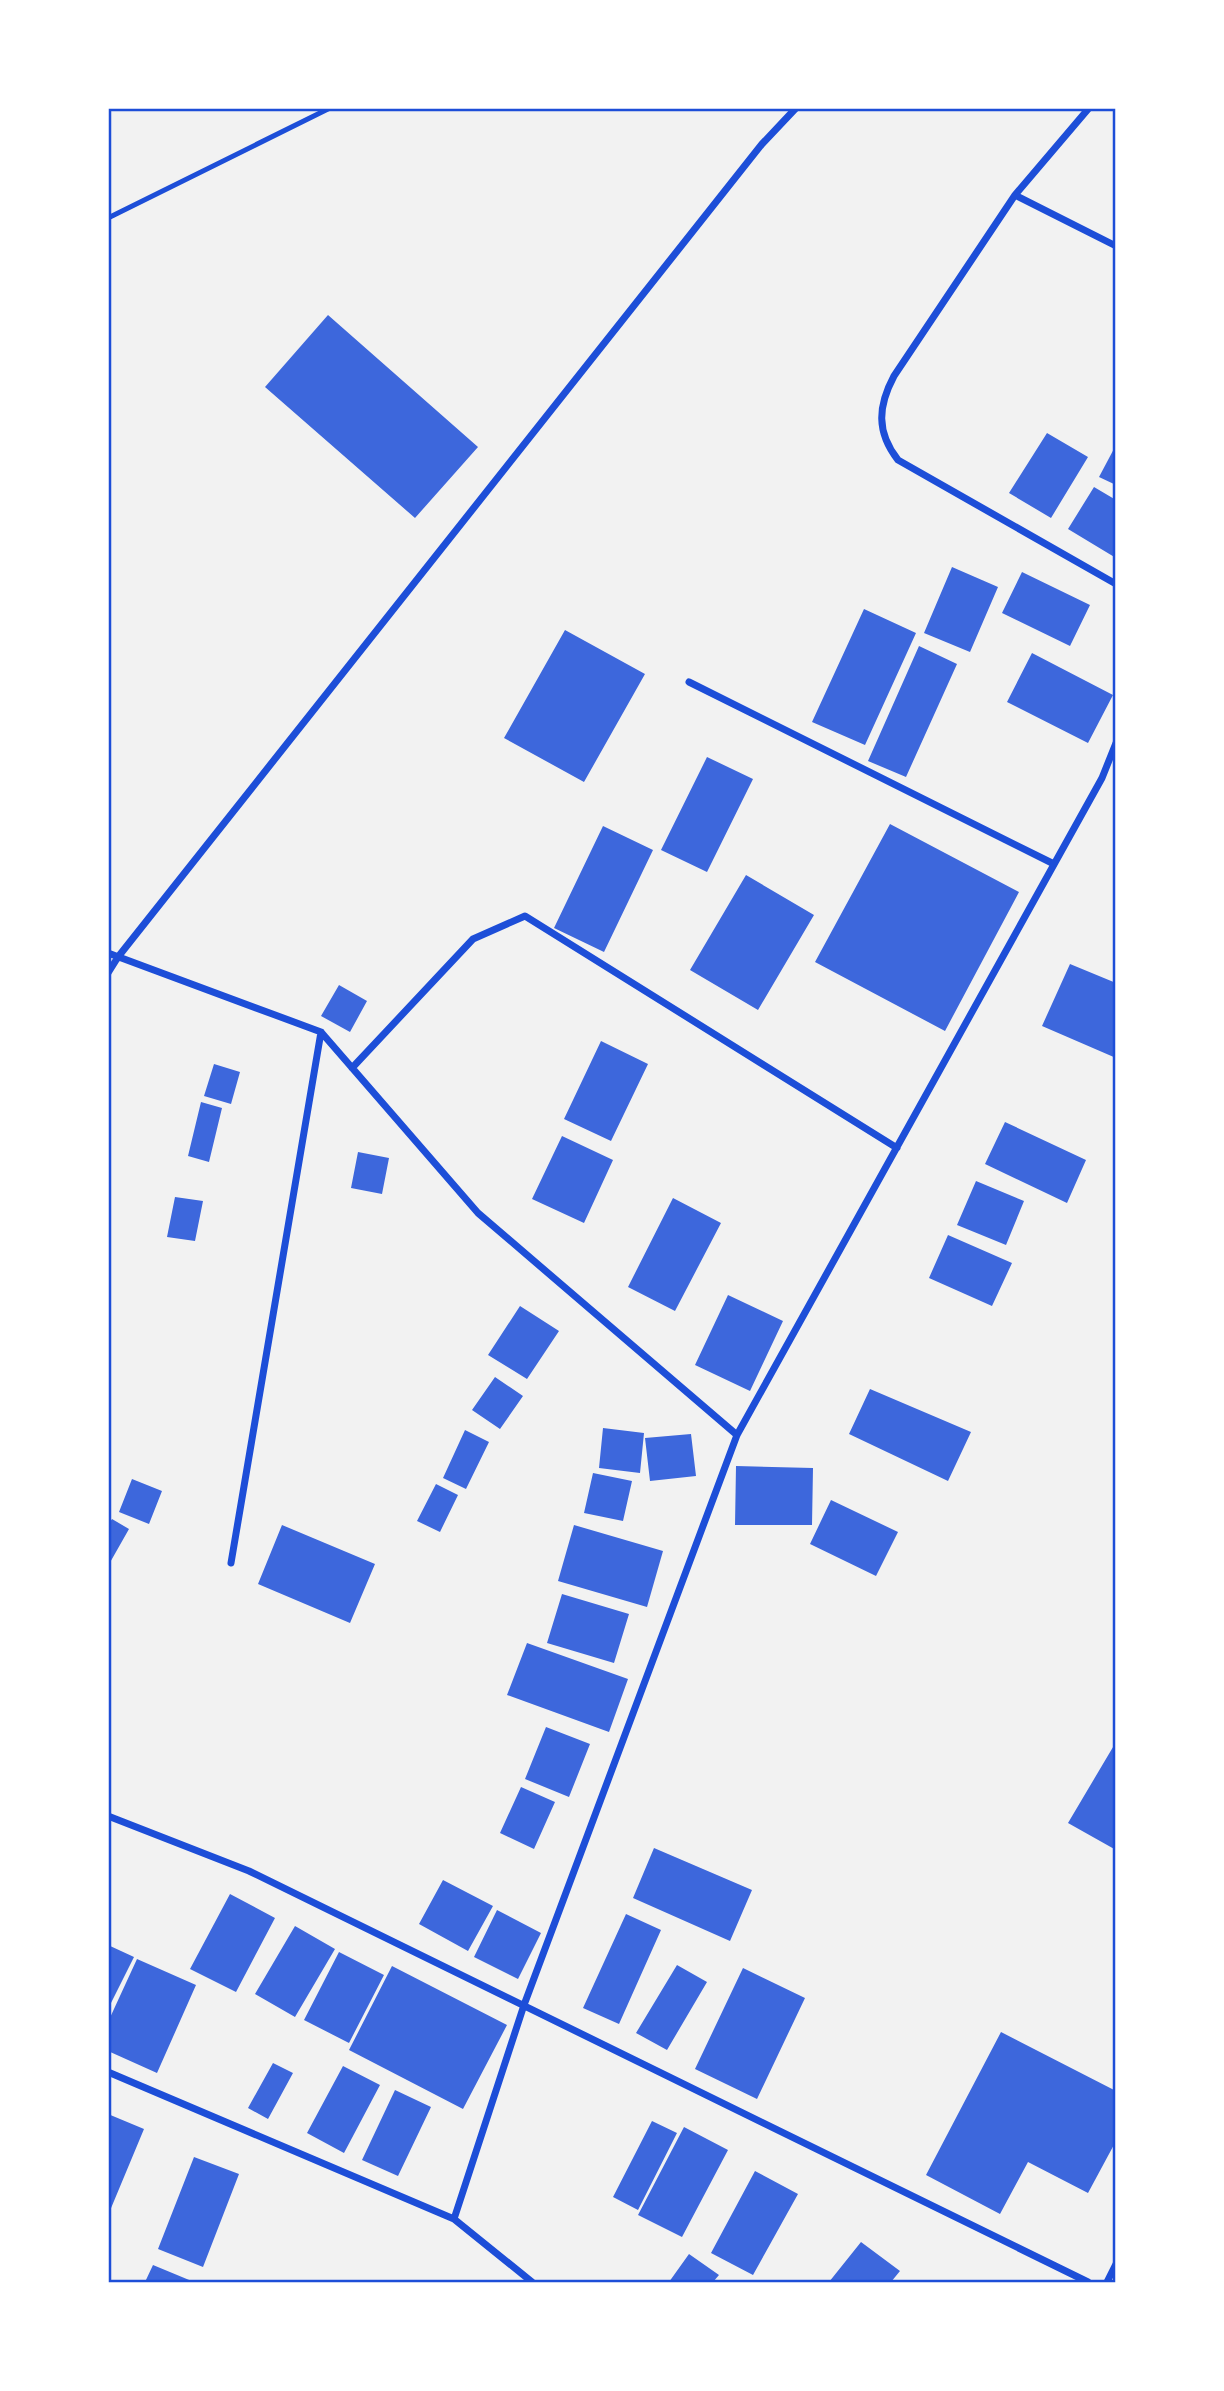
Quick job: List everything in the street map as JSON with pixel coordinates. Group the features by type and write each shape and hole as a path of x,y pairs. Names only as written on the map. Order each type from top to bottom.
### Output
{"street":[{"path":"108,973 762,144 796,108"},
{"path":"1089,108 1015,195 894,376 884,396 882,429 888,447 898,460 1115,584"},
{"path":"1015,195 1115,246"},
{"path":"689,682 1054,864"},
{"path":"454,2219 524,2005 737,1435 1102,778 1115,743"},
{"path":"352,1068 473,939 525,916 897,1148"},
{"path":"108,953 321,1032 478,1213 737,1435"},
{"path":"231,1563 321,1032"},
{"path":"108,1816 249,1871 1088,2283"},
{"path":"108,2072 454,2219 532,2283"},
{"path":"1107,2283 1115,2264"}],"lane":[{"path":"108,218 330,108"}],"building":[{"path":"328,315 478,447 415,518 265,387"},
{"path":"1047,433 1088,457 1051,518 1009,493"},
{"path":"1116,445 1116,485 1099,477"},
{"path":"1094,487 1116,500 1116,558 1068,529"},
{"path":"952,567 998,587 970,652 924,633"},
{"path":"1022,572 1090,605 1070,646 1002,613"},
{"path":"864,609 916,633 865,745 812,722"},
{"path":"565,630 645,674 584,782 504,738"},
{"path":"919,646 957,664 906,777 868,761"},
{"path":"1032,653 1113,695 1088,743 1007,702"},
{"path":"707,757 753,779 707,872 661,850"},
{"path":"890,824 1019,892 945,1031 815,962"},
{"path":"603,826 653,850 604,952 554,928"},
{"path":"746,875 814,915 758,1010 690,970"},
{"path":"1070,964 1116,983 1116,1058 1042,1026"},
{"path":"339,985 367,1001 350,1032 321,1016"},
{"path":"601,1041 648,1064 611,1141 564,1119"},
{"path":"214,1064 240,1072 231,1104 204,1096"},
{"path":"201,1102 222,1108 209,1162 188,1156"},
{"path":"1005,1122 1086,1160 1067,1203 985,1164"},
{"path":"562,1136 613,1160 584,1223 532,1199"},
{"path":"358,1152 389,1158 382,1194 351,1188"},
{"path":"976,1181 1024,1201 1006,1245 957,1225"},
{"path":"175,1197 203,1201 195,1241 167,1237"},
{"path":"673,1198 721,1223 675,1311 628,1287"},
{"path":"948,1235 1012,1263 992,1306 929,1278"},
{"path":"728,1295 783,1321 750,1391 695,1365"},
{"path":"520,1306 559,1331 527,1379 488,1355"},
{"path":"495,1377 523,1396 500,1429 472,1410"},
{"path":"870,1389 971,1432 948,1481 849,1434"},
{"path":"603,1428 644,1433 640,1473 599,1468"},
{"path":"465,1430 489,1442 466,1489 443,1478"},
{"path":"691,1434 696,1476 650,1481 645,1438"},
{"path":"736,1466 813,1468 812,1525 735,1525"},
{"path":"593,1473 632,1481 623,1521 584,1513"},
{"path":"132,1479 162,1491 149,1524 119,1512"},
{"path":"436,1484 458,1495 440,1532 417,1521"},
{"path":"831,1500 898,1532 876,1576 810,1544"},
{"path":"112,1519 129,1529 108,1566 108,1525"},
{"path":"282,1525 375,1564 350,1623 258,1584"},
{"path":"574,1525 663,1551 647,1607 558,1581"},
{"path":"562,1594 629,1614 614,1663 547,1643"},
{"path":"527,1643 628,1679 609,1732 507,1695"},
{"path":"546,1727 590,1744 569,1797 525,1779"},
{"path":"1116,1742 1116,1850 1068,1823"},
{"path":"521,1787 555,1802 534,1849 500,1833"},
{"path":"654,1848 752,1890 730,1941 633,1898"},
{"path":"443,1880 493,1906 468,1951 419,1924"},
{"path":"230,1894 275,1918 236,1992 190,1969"},
{"path":"497,1910 541,1933 518,1979 474,1957"},
{"path":"626,1914 661,1930 619,2024 583,2008"},
{"path":"295,1926 335,1949 295,2017 255,1994"},
{"path":"108,1945 134,1957 108,2009"},
{"path":"339,1952 384,1975 349,2043 304,2020"},
{"path":"137,1959 196,1985 157,2073 108,2051 108,2022"},
{"path":"677,1965 707,1982 667,2050 636,2033"},
{"path":"392,1966 507,2025 463,2109 349,2050"},
{"path":"743,1968 805,1998 757,2099 695,2069"},
{"path":"1001,2032 1116,2091 1116,2141 1088,2193 1028,2162 1000,2214 926,2175"},
{"path":"273,2063 293,2073 268,2119 248,2108"},
{"path":"343,2066 380,2085 344,2153 307,2133"},
{"path":"395,2090 431,2107 398,2176 362,2160"},
{"path":"108,2114 144,2129 109,2213 108,2213"},
{"path":"652,2121 677,2133 638,2210 613,2197"},
{"path":"684,2127 728,2150 682,2237 638,2215"},
{"path":"194,2157 239,2174 203,2267 158,2249"},
{"path":"755,2171 798,2194 753,2275 711,2253"},
{"path":"861,2242 900,2271 891,2282 829,2282"},
{"path":"689,2254 719,2275 713,2282 669,2282"},
{"path":"153,2265 194,2282 145,2282"}]}
